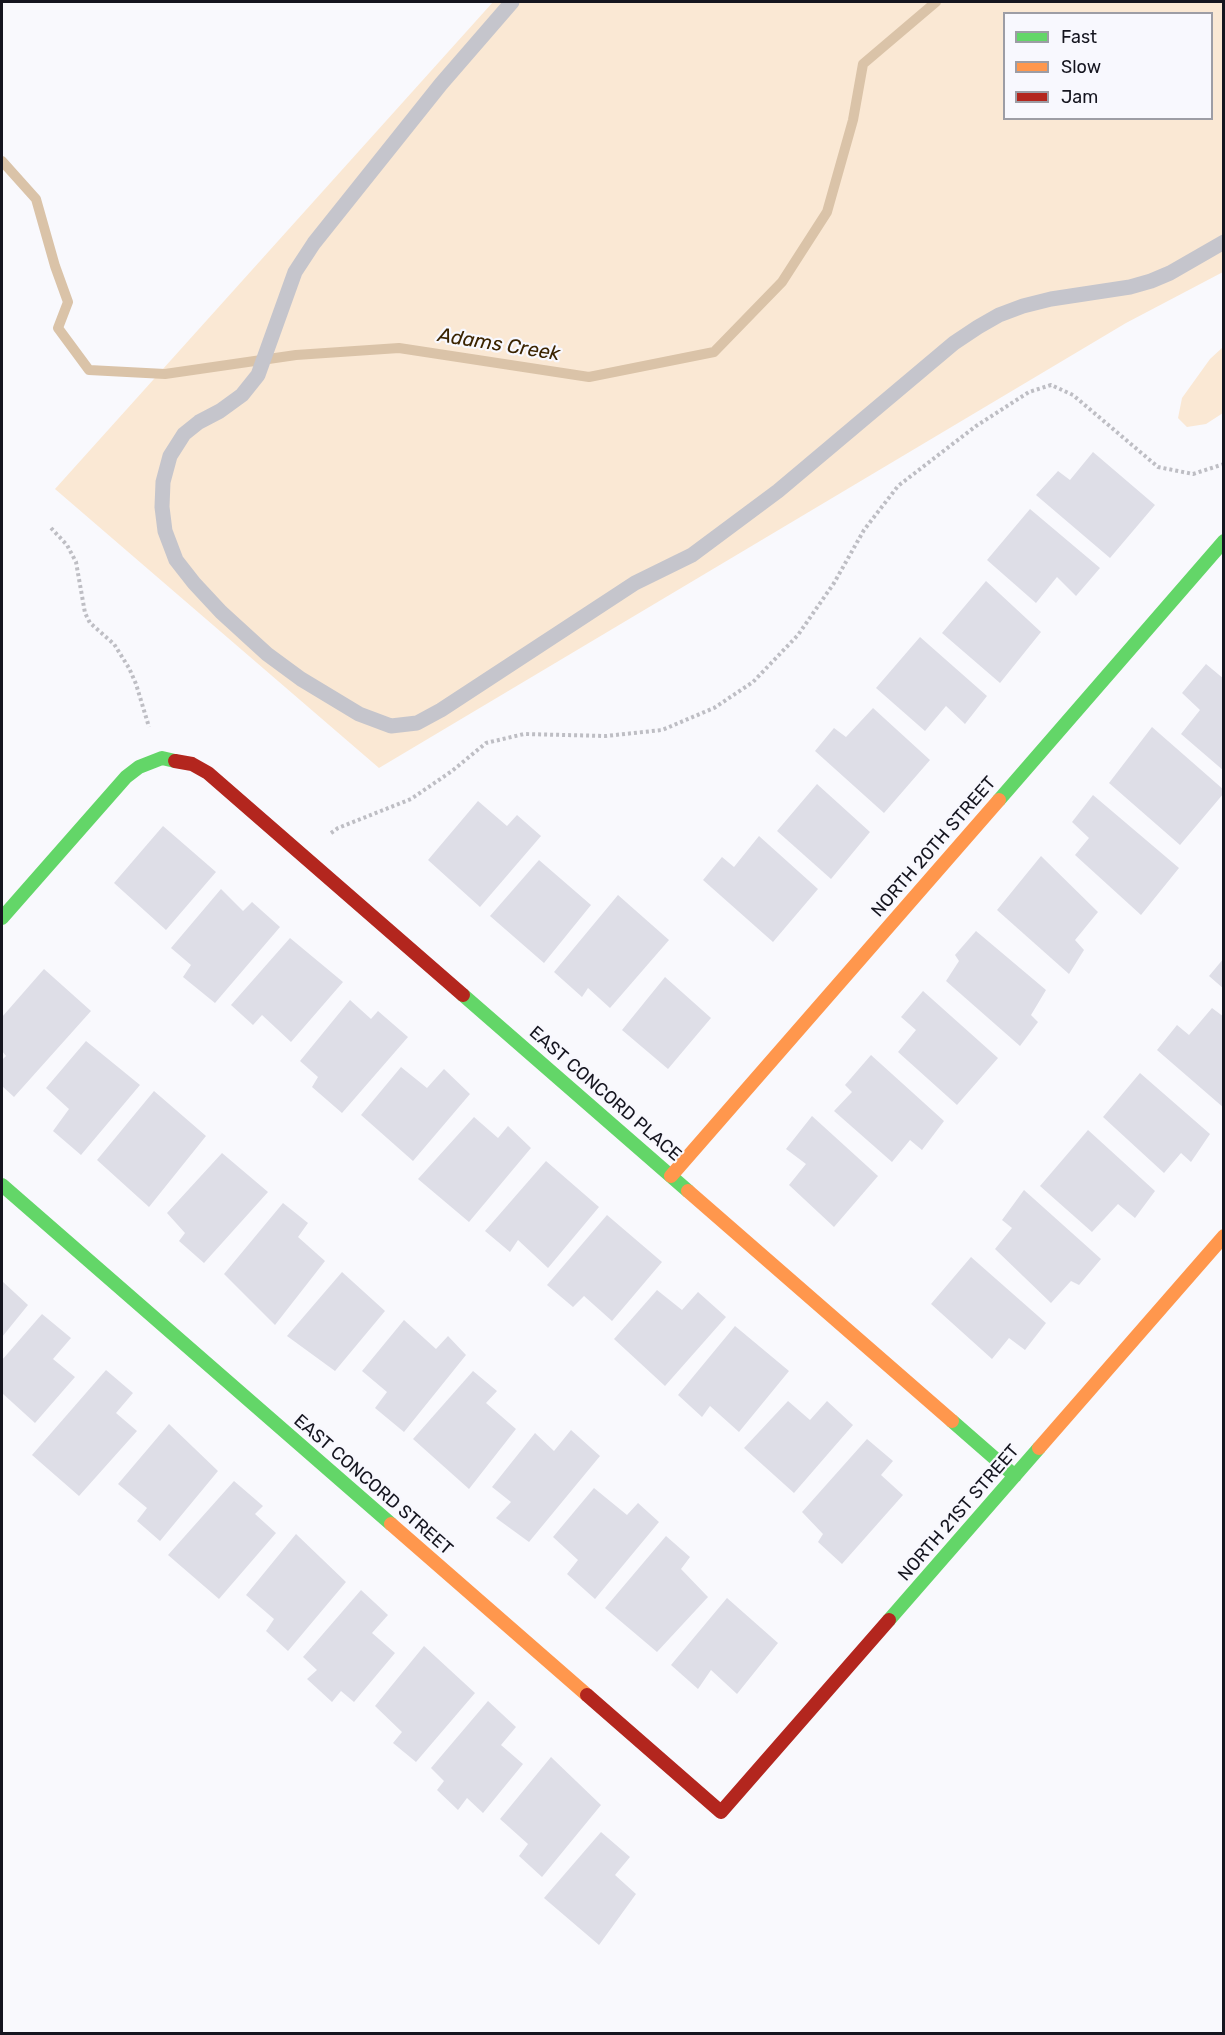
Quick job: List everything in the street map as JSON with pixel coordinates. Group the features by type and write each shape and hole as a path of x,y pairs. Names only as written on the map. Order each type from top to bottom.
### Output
{"street":[{"name":"NORTH 20TH STREET","path":"671,1176 1224,541"},
{"name":"EAST CONCORD PLACE","path":"2,918 126,777 139,767 162,758 192,764 208,773 1015,1476"},
{"name":"EAST CONCORD STREET","path":"2,1185 721,1812"},
{"name":"NORTH 21ST STREET","path":"721,1812 1224,1236"}],"lane":[{"path":"512,2 441,84 315,243 295,272 258,375 242,395 184,434 170,456 163,482 162,507 165,531 176,560 221,612 267,654 301,679 359,714 391,726 417,723 469,694 561,630 635,583 692,555 778,491 954,343 978,327 999,315 1023,306 1052,299 1130,287 1151,280 1170,273 1224,242"}],"path":[{"path":"330,834 338,828 411,799 452,771 486,743 524,734 606,736 662,730 714,708 753,682 798,635 834,583 864,530 898,486 976,426 1029,392 1051,385 1073,395 1158,467 1193,474 1224,464"},
{"path":"51,528 67,545 76,562 90,623 114,644 129,668 149,727"}],"shaded area":[{"path":"493,2 1223,2 1223,272 1126,323 379,768 55,489"},
{"path":"1223,347 1223,413 1206,424 1187,427 1178,418 1182,398 1210,359"}],"building":[{"path":"1093,452 1155,505 1110,558 1036,495 1058,471 1070,480"},
{"path":"1030,509 1100,568 1076,596 1057,577 1036,603 987,560"},
{"path":"986,581 1041,632 1000,683 942,633"},
{"path":"920,637 987,696 965,724 946,706 925,731 876,688"},
{"path":"1206,664 1224,679 1224,771 1181,734 1200,710 1182,693"},
{"path":"873,708 930,760 884,813 815,751 834,728 846,737"},
{"path":"1152,727 1224,790 1224,793 1180,845 1109,783"},
{"path":"817,784 870,832 831,879 777,831"},
{"path":"1093,795 1179,868 1141,915 1075,855 1089,838 1072,822"},
{"path":"478,801 507,826 517,815 541,836 480,907 428,860"},
{"path":"163,826 216,872 166,930 114,883"},
{"path":"759,836 818,889 773,942 703,880 722,857 734,867"},
{"path":"1041,856 1098,912 1075,940 1084,950 1069,974 997,910"},
{"path":"539,860 591,905 544,963 490,916"},
{"path":"221,889 243,911 252,902 280,927 215,1003 183,977 191,965 171,948"},
{"path":"618,895 669,940 610,1008 588,988 582,997 554,972"},
{"path":"976,931 1046,990 1031,1015 1038,1022 1020,1046 946,981 959,961 955,955"},
{"path":"290,938 343,982 291,1042 262,1015 253,1025 231,1005"},
{"path":"1224,958 1224,989 1209,976"},
{"path":"44,969 91,1011 14,1097 2,1086 2,1060 6,1056 2,1051 2,1017"},
{"path":"665,977 711,1018 668,1069 622,1030"},
{"path":"923,991 998,1058 957,1105 898,1052 916,1030 901,1017"},
{"path":"350,1000 371,1019 378,1011 408,1037 342,1113 312,1087 318,1077 300,1061"},
{"path":"1212,1008 1224,1017 1224,1108 1157,1050 1177,1025 1189,1035"},
{"path":"86,1041 140,1085 81,1155 53,1131 69,1109 46,1088"},
{"path":"871,1055 944,1121 922,1150 910,1140 892,1162 834,1111 852,1092 845,1085"},
{"path":"401,1067 427,1088 444,1069 470,1094 413,1161 361,1115"},
{"path":"1140,1073 1210,1134 1191,1162 1181,1153 1164,1173 1103,1117"},
{"path":"154,1091 206,1136 149,1207 97,1160"},
{"path":"812,1116 878,1176 834,1227 789,1185 806,1164 786,1149"},
{"path":"474,1117 498,1138 508,1126 531,1148 469,1222 418,1179"},
{"path":"1088,1130 1155,1191 1135,1218 1118,1204 1092,1232 1040,1186"},
{"path":"222,1153 268,1192 204,1263 179,1241 185,1233 167,1213"},
{"path":"546,1161 599,1207 548,1268 518,1240 510,1252 485,1231"},
{"path":"1024,1190 1101,1259 1079,1285 1071,1281 1051,1303 995,1249 1012,1228 1002,1220"},
{"path":"283,1203 308,1223 298,1237 325,1261 275,1325 224,1274"},
{"path":"607,1215 662,1262 612,1321 584,1296 573,1307 547,1285"},
{"path":"971,1257 1046,1323 1025,1350 1009,1338 992,1359 931,1304"},
{"path":"342,1272 385,1311 335,1371 287,1336"},
{"path":"2,1281 28,1305 2,1337"},
{"path":"657,1290 682,1310 698,1292 726,1317 665,1386 614,1339"},
{"path":"42,1314 71,1338 53,1359 75,1377 35,1423 2,1393 2,1360"},
{"path":"404,1320 436,1349 448,1336 466,1355 404,1432 375,1408 387,1392 362,1371"},
{"path":"735,1326 789,1371 739,1432 710,1406 702,1417 678,1395"},
{"path":"106,1370 133,1393 116,1413 137,1431 79,1496 32,1455"},
{"path":"473,1371 497,1391 486,1403 516,1429 469,1489 413,1439"},
{"path":"788,1401 810,1420 827,1401 853,1425 794,1493 744,1448"},
{"path":"169,1424 218,1471 160,1541 137,1521 147,1508 118,1484"},
{"path":"571,1430 600,1456 529,1542 496,1518 511,1502 492,1487 535,1433 554,1451"},
{"path":"867,1439 893,1461 881,1475 903,1495 842,1564 818,1542 823,1534 802,1512"},
{"path":"234,1481 263,1506 255,1514 276,1533 219,1599 168,1555"},
{"path":"594,1488 627,1515 638,1503 659,1522 595,1599 567,1574 578,1560 553,1537"},
{"path":"296,1534 346,1582 288,1651 266,1631 274,1619 246,1595"},
{"path":"666,1536 690,1557 681,1569 708,1597 657,1652 605,1608"},
{"path":"361,1590 388,1615 372,1633 395,1653 354,1702 341,1691 332,1702 307,1679 317,1670 303,1657"},
{"path":"727,1598 778,1643 737,1694 711,1670 698,1689 671,1665"},
{"path":"424,1646 475,1693 416,1762 393,1743 402,1732 375,1706"},
{"path":"488,1701 516,1727 501,1745 523,1764 483,1813 467,1798 458,1810 437,1790 444,1781 431,1768"},
{"path":"551,1757 601,1805 542,1877 519,1856 528,1844 500,1819"},
{"path":"601,1832 630,1857 615,1875 636,1894 599,1945 544,1898"}],"waterway":[{"name":"Adams Creek","path":"2,161 36,199 68,302 58,328 89,370 165,374 296,355 399,348 589,377 714,352 782,282 827,212 853,120 863,64 936,2"}],"traffic: fast":[{"path":"999,800 1224,541"},
{"path":"2,918 126,777 139,767 162,758 175,761"},
{"path":"463,995 688,1191"},
{"path":"2,1185 391,1524"},
{"path":"952,1421 1015,1476"},
{"path":"889,1620 1039,1448"}],"traffic: slow":[{"path":"671,1176 999,800"},
{"path":"688,1191 952,1421"},
{"path":"1039,1448 1224,1236"},
{"path":"391,1524 587,1695"}],"traffic: jam":[{"path":"175,761 192,764 208,773 463,995"},
{"path":"587,1695 721,1812 889,1620"}]}
